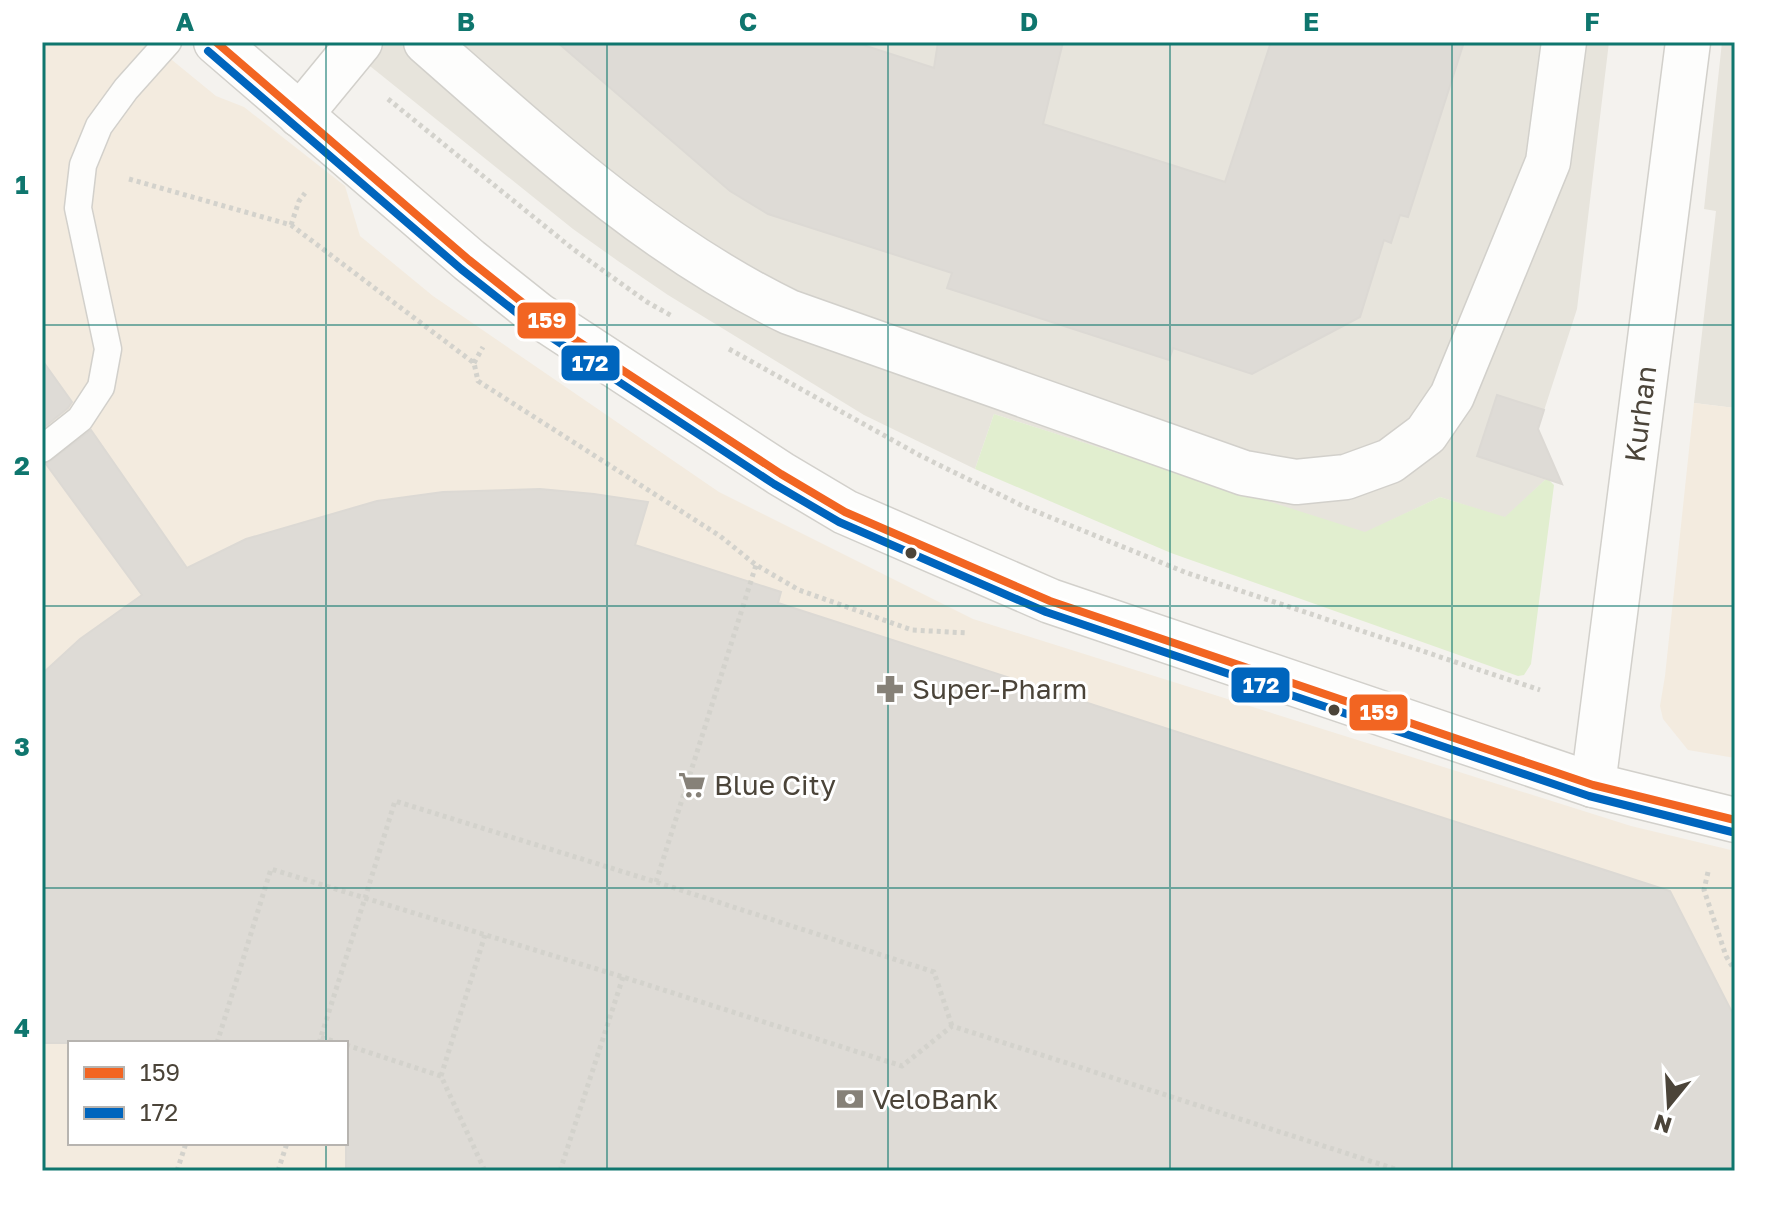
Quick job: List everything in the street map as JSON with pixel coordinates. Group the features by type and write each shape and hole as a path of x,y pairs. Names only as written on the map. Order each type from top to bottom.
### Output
{"street":[{"path":"216,42 469,260 538,315 781,474 845,512 1050,601 1593,785 1735,820"},
{"path":"300,115 360,42"},
{"path":"426,42 587,181 652,230 746,291 789,312 1244,473 1296,482 1346,477 1390,461 1426,434 1452,396 1548,162 1564,42"},
{"name":"Kurhan","path":"1593,785 1688,42"}],"lane":[{"path":"42,449 80,419 101,387 108,349 78,208 83,165 99,126 126,89 168,42"}],"path":[{"path":"121,177 291,225 474,363 478,381 720,536 756,565 799,590 912,630 968,633"},
{"path":"291,225 299,201 312,183"},
{"path":"474,363 483,347"},
{"path":"656,882 756,565"},
{"path":"320,1040 395,801 934,972 952,1026"},
{"path":"1708,867 1704,890 1726,956 1735,971"},
{"path":"218,1041 271,869 902,1066 952,1026"},
{"path":"485,935 441,1076 485,1171"},
{"path":"560,1171 623,977"},
{"path":"952,1026 1395,1169"},
{"path":"348,1046 441,1076"},
{"path":"177,1171 185,1145"},
{"path":"278,1171 286,1145"}],"shaded area":[{"name":"Blue City","path":"42,42 150,42 216,96 244,107 345,186 360,236 433,296 719,492 973,619 1631,826 1735,851 1735,1171 42,1171"},
{"path":"340,42 1609,42 1577,309 1538,429 1553,462 1547,478 1505,518 1440,497 1365,533 994,414 975,469 864,415 668,295 573,229"},
{"path":"1722,42 1735,42 1735,408 1694,403 1716,211 1704,209"},
{"path":"1694,403 1735,408 1735,758 1688,750 1663,719 1660,706"}],"green space":[{"path":"994,414 1365,532 1440,497 1505,517 1547,478 1554,485 1531,664 1524,675 1518,676 1171,553 975,469"}],"building":[{"path":"557,42 854,42 934,68 938,42 1063,42 1043,124 1225,182 1271,42 1464,42 1408,217 1400,215 1391,243 1384,240 1360,317 1252,374 1173,348 1169,360 947,288 952,273 768,214 730,191"},
{"path":"42,360 72,402 42,429"},
{"path":"1497,395 1544,410 1538,429 1562,484 1477,456"},
{"name":"Blue City","path":"91,430 187,568 246,539 377,501 443,492 540,489 648,502 635,545 781,592 778,603 1670,891 1735,1018 1735,1171 346,1171 348,1041 42,1043 42,674 80,639 142,595 46,464"}],"transit line":[{"name":"159","path":"216,42 469,260 538,315 781,474 845,512 1050,601 1593,785 1735,820"},
{"name":"172","path":"208,51 461,269 531,324 774,484 839,522 1046,612 1589,796 1732,832"}],"place":[{"name":"Super-Pharm","path":"890,689"},
{"name":"Blue City","path":"692,785"},
{"name":"VeloBank","path":"850,1099"}]}
